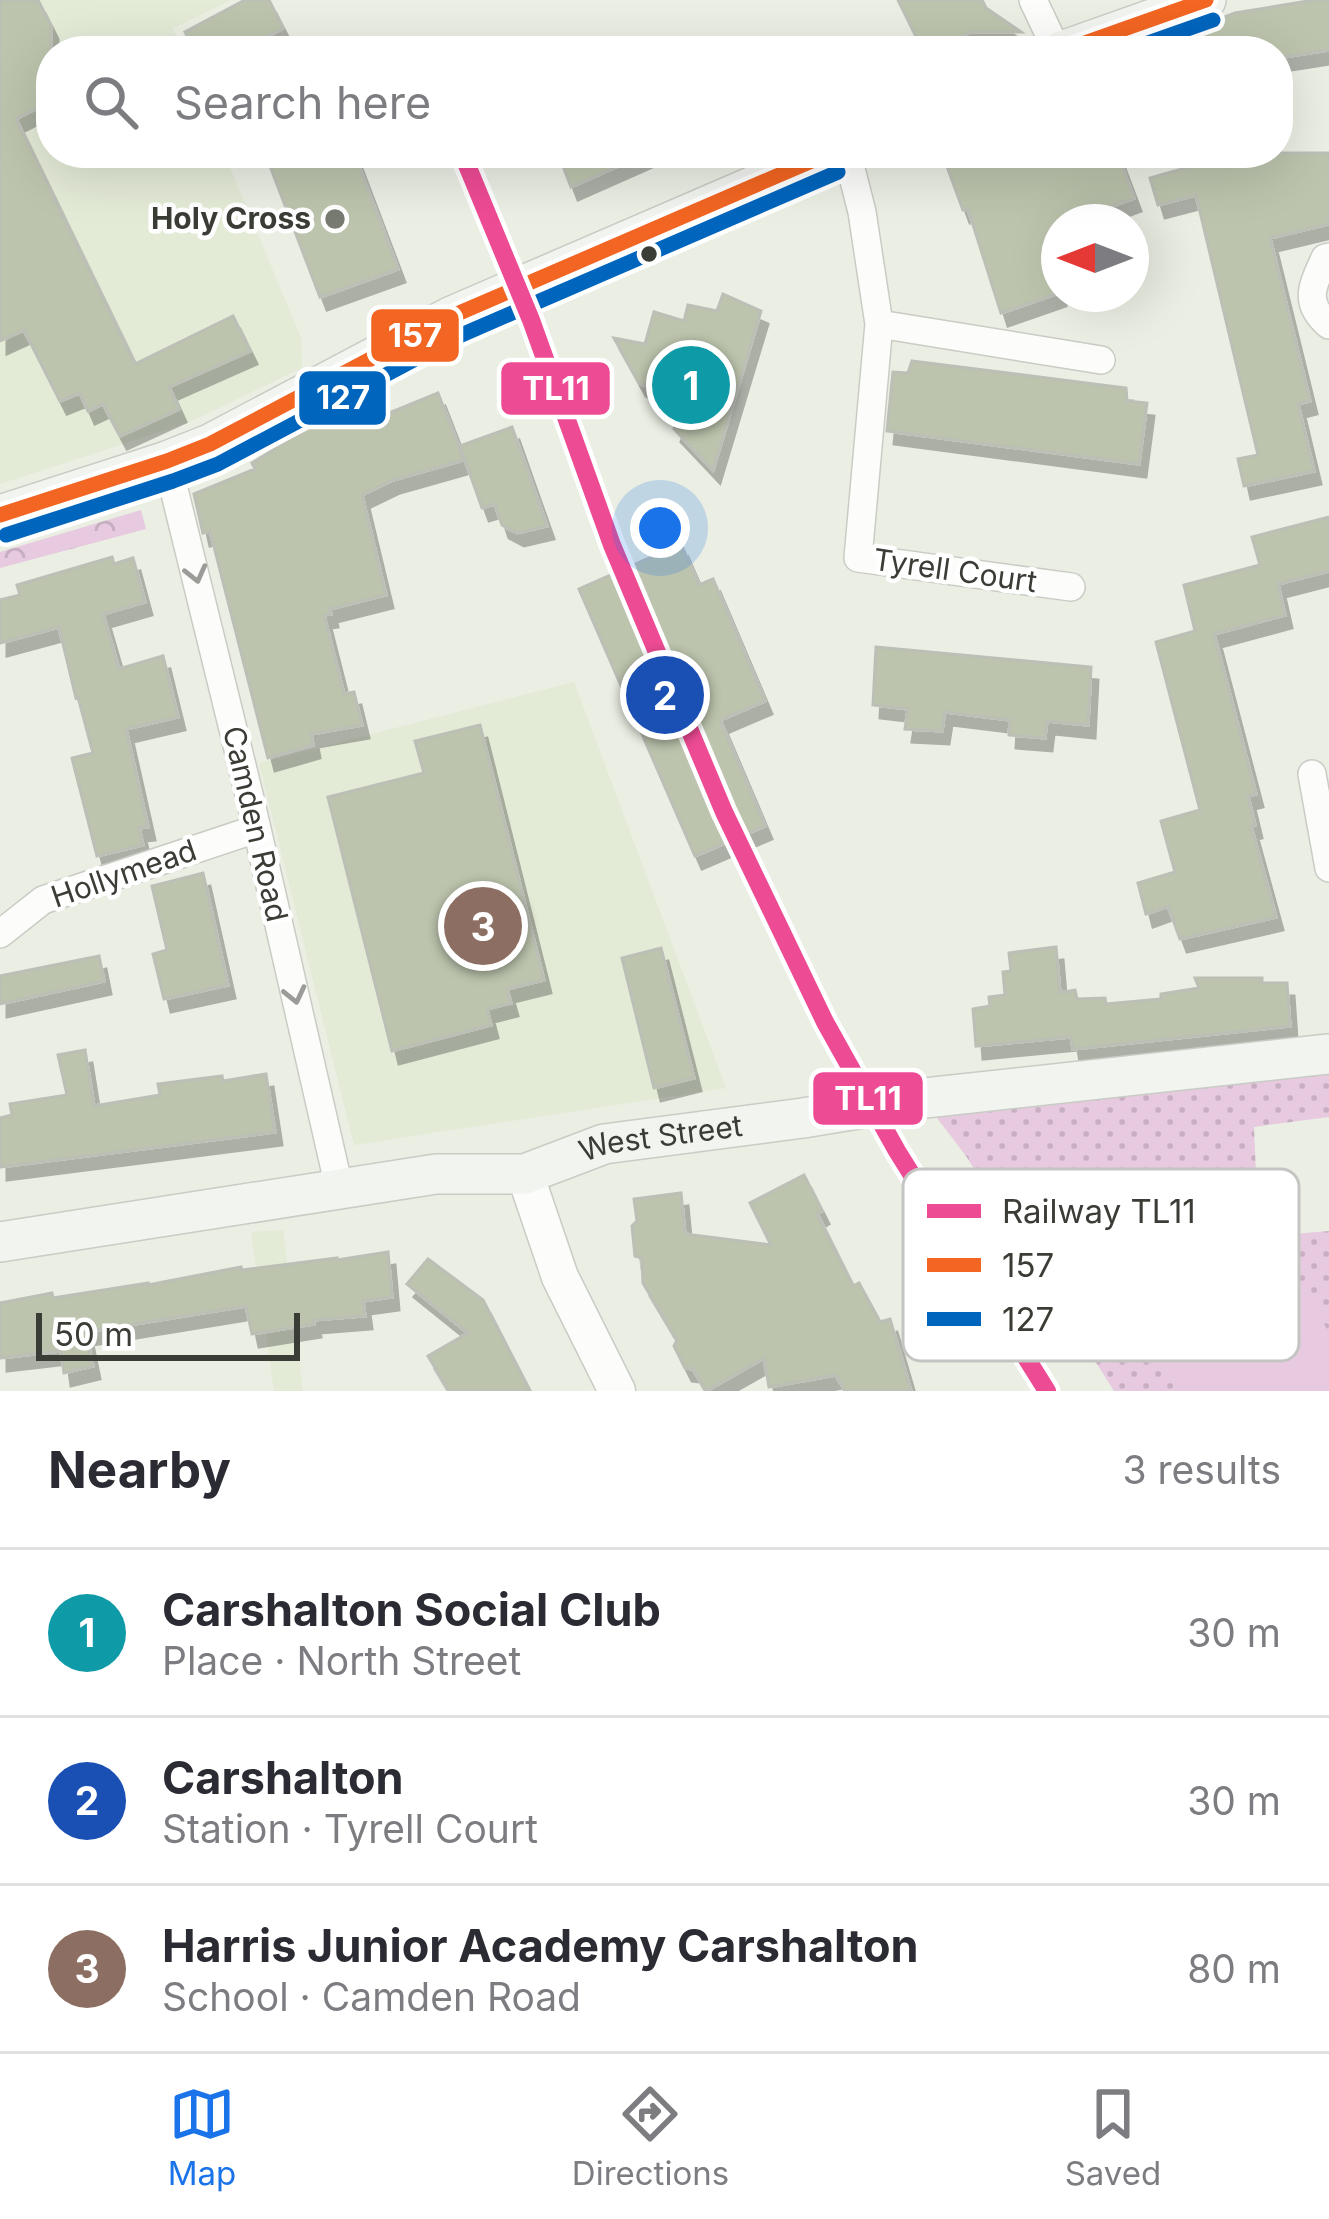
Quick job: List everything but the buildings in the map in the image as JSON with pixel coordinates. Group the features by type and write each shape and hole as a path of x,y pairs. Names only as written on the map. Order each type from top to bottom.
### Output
{"main road":[{"path":"1103,36 1206,0"},
{"path":"0,515 211,444 449,317 795,168"},
{"name":"West Street","path":"0,1242 436,1174 525,1174 604,1144 925,1098 1329,1054"}],"street":[{"path":"1033,0 1052,36"},
{"name":"Tyrell Court","path":"851,168 879,323 858,558 1071,586"},
{"path":"1329,257 1311,289 1317,314 1329,325"},
{"path":"879,323 1101,360"},
{"name":"Camden Road","path":"167,461 339,1187"},
{"path":"1312,774 1329,868"},
{"name":"Hollymead","path":"0,934 43,900 256,829"},
{"path":"525,1174 560,1277 617,1391"}],"shaded area":[{"path":"0,0 231,0 173,28 176,36 36,36 36,168 230,168 301,338 302,368 187,423 0,484"},
{"path":"574,682 726,1088 354,1145 259,763"},
{"path":"283,1230 303,1391 274,1391 251,1232"}],"green space":[{"path":"141,510 146,529 0,568 0,552"},
{"path":"1329,1063 1329,1117 1254,1127 1256,1169 974,1169 934,1114"},
{"path":"1329,1231 1329,1391 1114,1391 1095,1361 1299,1361 1299,1234"},
{"path":"1299,1285 1329,1332 1329,1391 1177,1391 1158,1361 1299,1361"}],"rail line":[{"name":"TL11","path":"468,168 531,320 612,545 724,812 825,1022 908,1169"},
{"name":"TL11","path":"1028,1361 1047,1391"}],"transit line":[{"name":"157","path":"1104,36 1206,0"},
{"name":"127","path":"1168,36 1213,20"},
{"name":"157","path":"0,515 210,444 450,317 795,168"},
{"name":"127","path":"6,535 218,464 459,336 838,172"}],"place":[{"name":"Holy Cross","path":"335,219"},
{"name":"Carshalton Social Club","path":"691,385"},
{"name":"Carshalton","path":"665,695"},
{"name":"Harris Junior Academy Carshalton","path":"483,926"}]}
